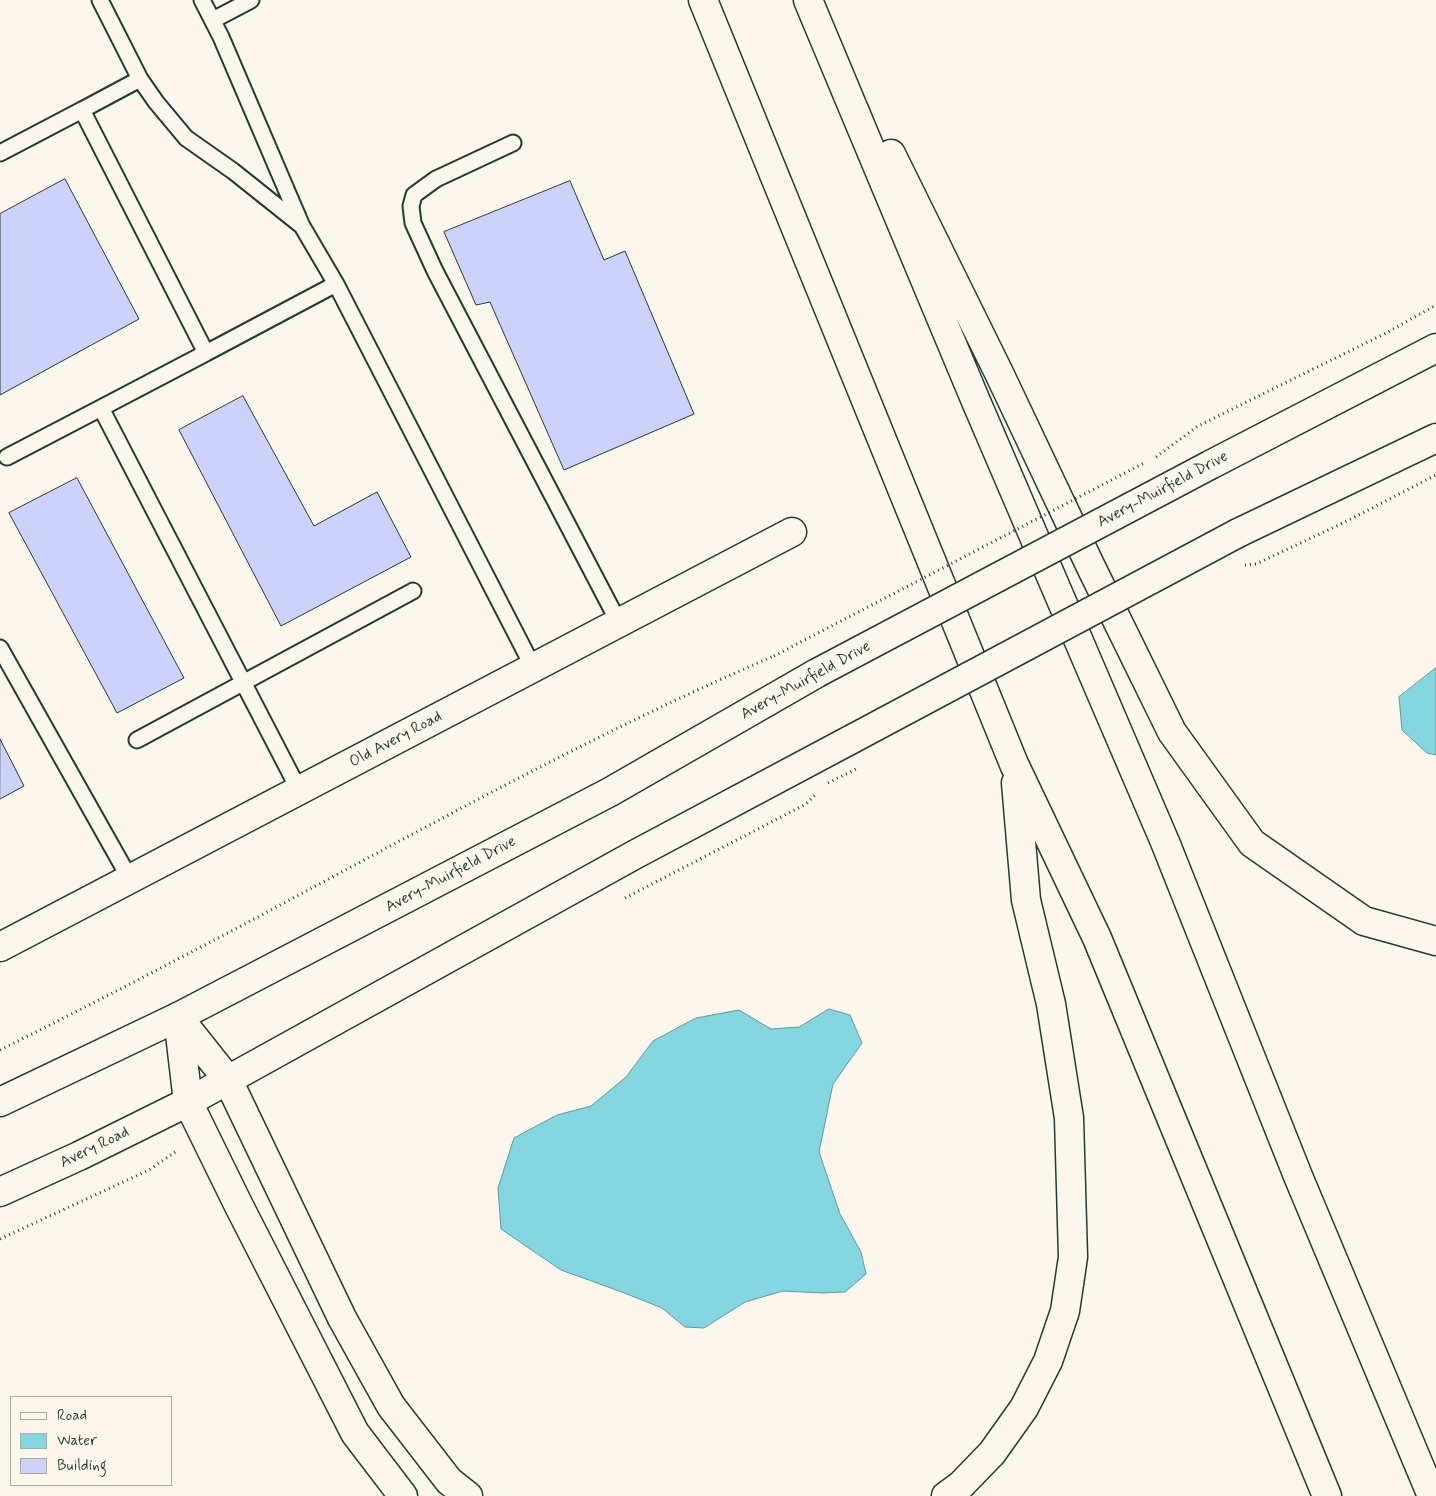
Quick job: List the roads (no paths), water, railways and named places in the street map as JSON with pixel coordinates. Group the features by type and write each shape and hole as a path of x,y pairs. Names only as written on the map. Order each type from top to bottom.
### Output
{"main road":[{"path":"704,0 1014,764 1097,938 1327,1496"},
{"path":"808,0 971,390 1165,842 1298,1176 1432,1496"},
{"path":"815,0 999,373 1172,732 1252,843 1364,921 1436,941"},
{"name":"Avery-Muirfield Drive","path":"178,1017 610,792 818,673 1210,465 1436,348"},
{"path":"188,1102 628,859 852,739 1238,534 1436,438"},
{"name":"Old Avery Road","path":"0,948 792,532"},
{"path":"946,1496 961,1485 992,1453 1024,1408 1048,1361 1065,1311 1073,1256 1069,1118 1051,1004 1026,900 1014,764"},
{"path":"178,1017 228,1080 342,1318 391,1406 449,1481 468,1496"},
{"path":"178,1017 188,1102 355,1433 403,1496"},
{"path":"0,1102 178,1017"},
{"name":"Avery Road","path":"0,1192 79,1156 188,1102"}],"lane":[{"path":"100,0 140,78 156,102 186,138 233,171 302,226"},
{"path":"202,0 302,226 336,284 533,667"},
{"path":"212,20 252,0"},
{"path":"0,153 140,78"},
{"path":"82,110 206,353"},
{"path":"513,143 436,179 414,195 411,206 413,223 435,271 619,623"},
{"path":"7,458 336,284"},
{"path":"101,408 299,790"},
{"path":"137,740 413,591"},
{"path":"0,648 130,880"}],"water":[{"path":"1436,668 1436,755 1427,753 1402,730 1399,697"},
{"path":"829,1009 850,1015 862,1043 833,1084 819,1152 840,1214 861,1252 866,1274 845,1292 783,1291 745,1302 704,1328 685,1327 662,1308 561,1270 501,1229 498,1188 514,1138 557,1115 591,1106 626,1077 653,1041 696,1018 739,1010 771,1029 799,1027"}]}
